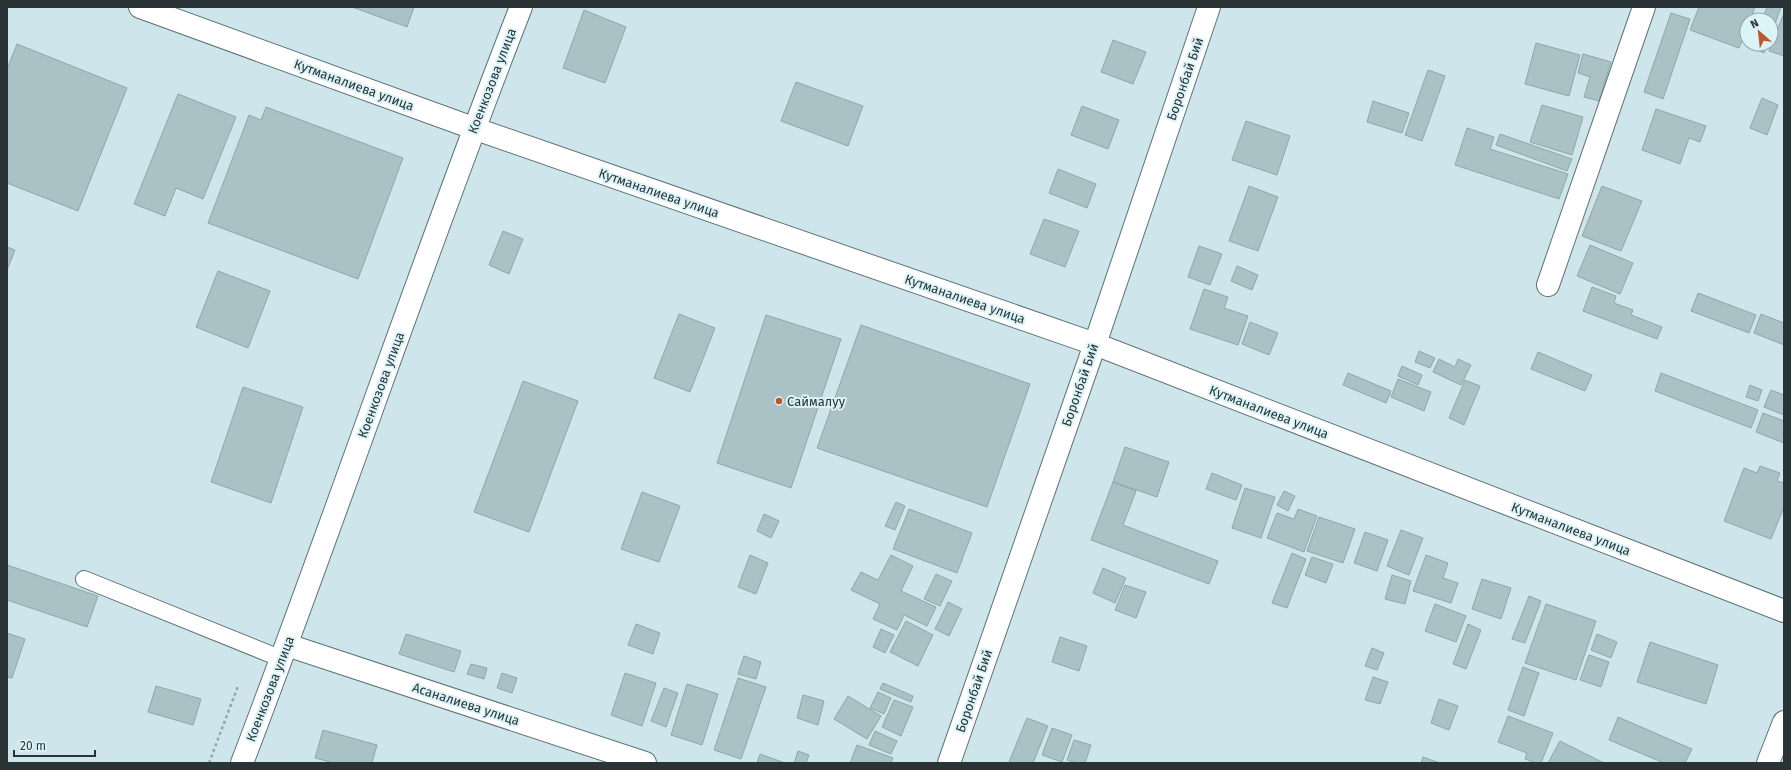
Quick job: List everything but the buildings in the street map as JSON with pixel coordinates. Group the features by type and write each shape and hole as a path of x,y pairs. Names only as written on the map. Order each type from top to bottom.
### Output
{"street":[{"name":"Кутманалиева улица","path":"140,7 474,128 1095,344 1784,611"},
{"name":"Коенкозова улица","path":"242,763 284,652 474,128 521,7"},
{"name":"Боронбай Бий","path":"949,763 1095,344 1209,7"},
{"path":"1548,285 1644,7"},
{"name":"Асаналиева улица","path":"284,652 645,763"},
{"path":"1768,763 1784,722"}],"lane":[{"path":"84,579 284,652"}],"path":[{"path":"209,763 238,686"}],"place":[{"name":"Саймалуу","path":"779,401"}]}
